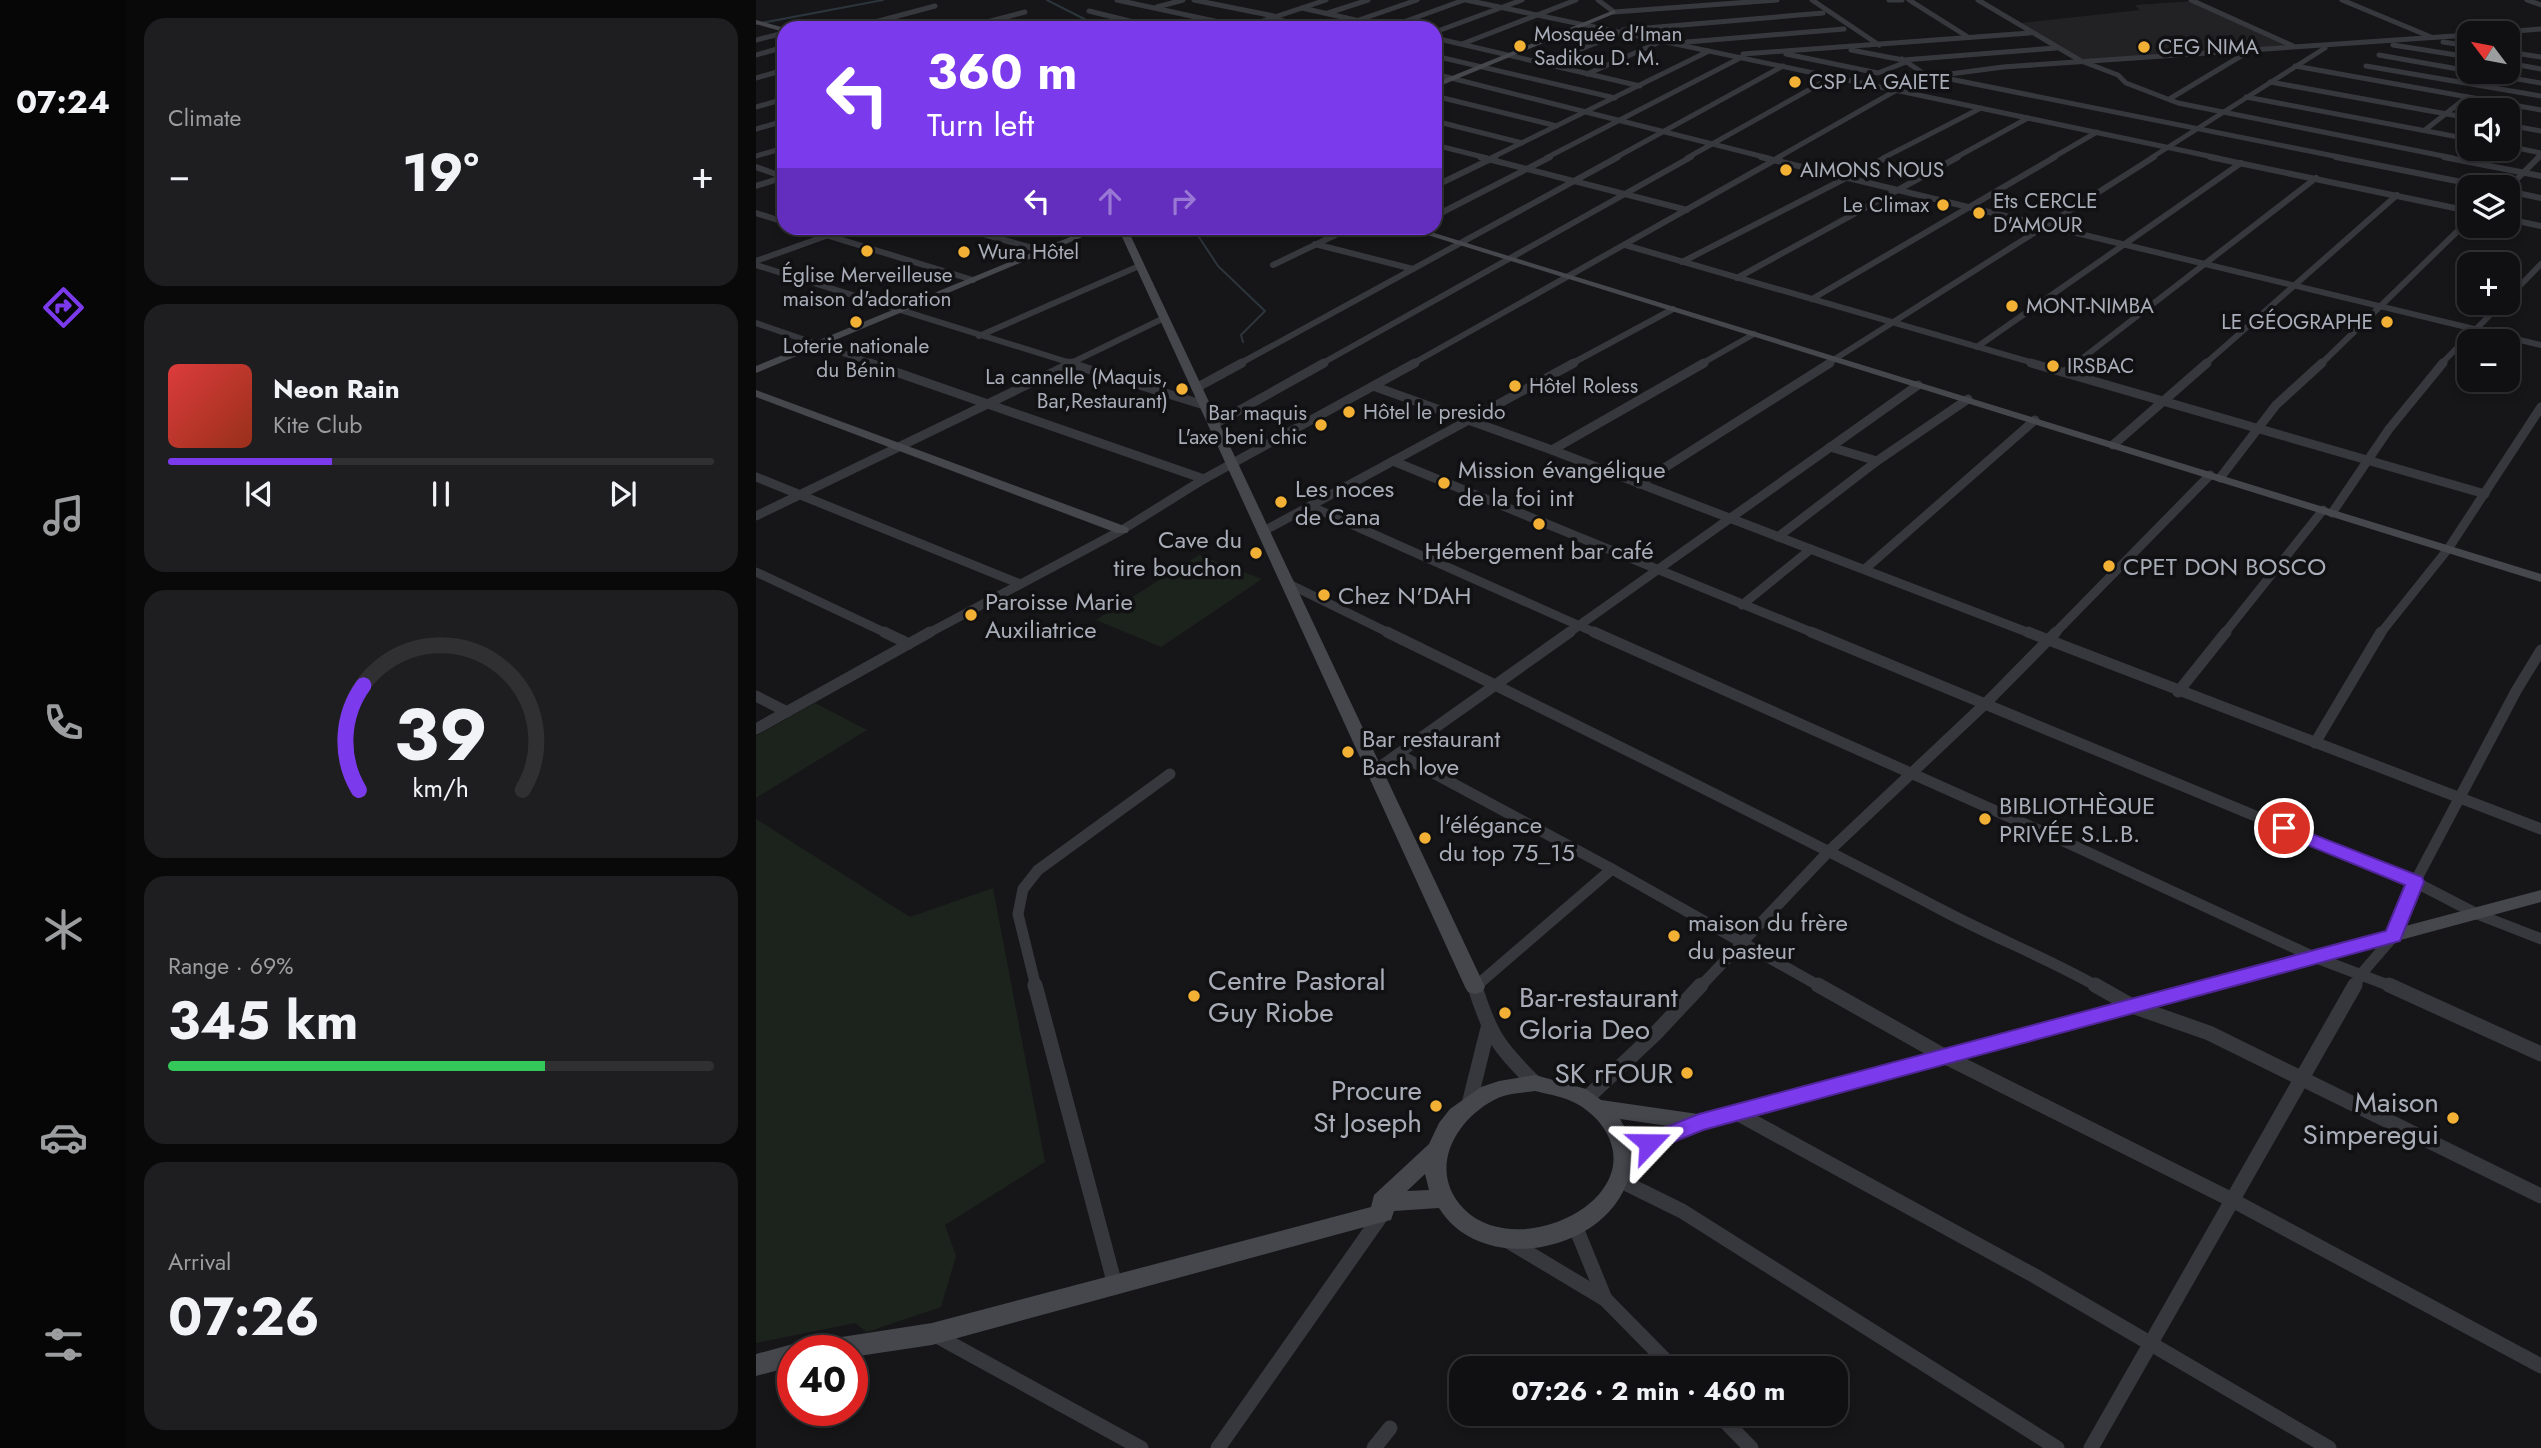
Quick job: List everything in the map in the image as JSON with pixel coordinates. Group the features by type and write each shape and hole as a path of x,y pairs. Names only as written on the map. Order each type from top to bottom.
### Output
{"street":[{"path":"1116,0 1213,21"},
{"path":"1154,8 1183,0"},
{"path":"1194,0 1289,21"},
{"path":"1219,6 1237,0"},
{"path":"1263,21 1326,0"},
{"path":"1328,13 1368,0"},
{"path":"1359,20 1417,0"},
{"path":"1408,21 1465,0 2457,208"},
{"path":"1442,29 1522,0"},
{"path":"1462,44 1576,0"},
{"path":"1598,0 1614,12"},
{"path":"1442,83 1614,12 1712,2 1777,0"},
{"path":"1812,0 1877,44 1932,76 2457,181"},
{"path":"1889,0 1902,0"},
{"path":"1909,0 1968,37"},
{"path":"1978,0 2081,61 2118,75 2126,83 2184,104 2541,176"},
{"path":"2191,0 2296,47"},
{"path":"2342,0 2434,38"},
{"path":"2527,0 2541,5"},
{"path":"879,21 935,5"},
{"path":"1302,8 1363,21"},
{"path":"1089,11 1130,21"},
{"path":"991,21 1025,12"},
{"path":"1613,31 1823,13"},
{"path":"758,23 777,30"},
{"path":"1674,44 1844,29"},
{"path":"2520,31 2541,29"},
{"path":"1545,64 1621,32"},
{"path":"1731,55 2030,33"},
{"path":"756,40 777,34"},
{"path":"756,729 1018,583 1122,530 1204,479 1570,277 1896,90 1932,76 2081,61 2457,36"},
{"path":"2423,38 2457,44"},
{"path":"1442,40 1640,86"},
{"path":"2352,76 2391,45 2402,40"},
{"path":"1587,74 1662,41"},
{"path":"2391,45 2457,55"},
{"path":"1639,484 1833,358 2328,46"},
{"path":"1835,47 1904,61 2056,48"},
{"path":"756,55 777,49"},
{"path":"1442,182 1709,50"},
{"path":"2171,98 2250,51"},
{"path":"1773,52 1878,73 1886,72 1904,61"},
{"path":"2520,54 2541,57"},
{"path":"2379,55 2457,69"},
{"path":"1442,212 1742,57"},
{"path":"1442,58 1615,98"},
{"path":"2520,65 2541,69"},
{"path":"1196,388 1783,66"},
{"path":"2295,66 2541,110"},
{"path":"2366,66 2541,96"},
{"path":"756,78 777,72"},
{"path":"1442,75 1846,178 2541,345"},
{"path":"1213,425 1832,77"},
{"path":"2520,79 2541,83"},
{"path":"2270,82 2457,116"},
{"path":"2246,96 2457,137"},
{"path":"2425,130 2467,97"},
{"path":"1442,98 1557,126"},
{"path":"756,107 777,101"},
{"path":"1682,262 1981,108"},
{"path":"1737,278 2028,118"},
{"path":"756,129 777,123"},
{"path":"1442,123 1522,143"},
{"path":"2520,127 2541,131"},
{"path":"1812,299 2097,132"},
{"path":"2320,153 2340,136"},
{"path":"1442,147 1687,210"},
{"path":"2520,149 2541,153 2520,175"},
{"path":"756,156 777,150"},
{"path":"1977,347 2241,163"},
{"path":"756,167 777,174"},
{"path":"1443,176 1451,178"},
{"path":"2065,372 2316,178"},
{"path":"756,186 777,179"},
{"path":"2520,194 2541,198"},
{"path":"2113,444 2397,195"},
{"path":"756,213 777,220"},
{"path":"2520,222 2541,226"},
{"path":"1595,1103 1655,1034 1829,851 1986,703 2046,640 2215,476 2260,428 2276,405 2457,232"},
{"path":"756,263 828,235 973,280"},
{"path":"987,235 1043,251"},
{"path":"756,370 1082,235"},
{"path":"1125,235 1475,987 1488,1028 1508,1057 1535,1083"},
{"path":"1273,265 1335,235"},
{"path":"1434,235 2541,578"},
{"path":"1315,244 1413,269"},
{"path":"1625,245 2485,494"},
{"path":"756,263 898,311 1204,405"},
{"path":"2520,286 2541,264"},
{"path":"979,336 1139,266"},
{"path":"1262,532 1673,309"},
{"path":"2178,692 2328,511 2391,424 2474,328 2489,315"},
{"path":"756,516 1164,318"},
{"path":"756,324 1204,479"},
{"path":"1552,450 1754,334"},
{"path":"1374,771 1918,385"},
{"path":"1373,386 1552,450 1866,569 2178,692 2541,829"},
{"path":"756,393 1122,530"},
{"path":"1778,537 1877,461 1968,399"},
{"path":"2315,743 2379,635 2421,579 2448,549 2541,407"},
{"path":"1866,569 2035,420"},
{"path":"1830,447 1877,461"},
{"path":"1393,461 1742,606 1986,703 2415,882 2477,914 2541,939"},
{"path":"756,477 1018,583"},
{"path":"1310,506 1580,624 2314,957 2362,973 2541,1054"},
{"path":"1742,606 1811,549"},
{"path":"756,572 909,644"},
{"path":"1287,583 1947,912 2049,959 2132,1006 2209,1033 2541,1196"},
{"path":"2091,1448 2304,1079 2362,973 2394,936 2415,882 2516,691 2541,650"},
{"path":"756,696 787,712"},
{"path":"1398,754 1612,869 1944,1056 2234,1201 2541,1366"},
{"path":"1115,1285 1056,1071 1018,914 1023,889 1038,870 1170,774"},
{"path":"1475,987 1612,869"},
{"path":"1624,1154 1699,1122 2541,897"},
{"path":"1469,1104 1488,1028"},
{"path":"1218,1448 1383,1207 1436,1150 1448,1125 1469,1104 1500,1089 1535,1083 1563,1087 1595,1103 1699,1122"},
{"path":"1507,1240 1542,1240 1576,1228 1603,1207 1619,1181 1624,1154 1620,1137 1595,1103"},
{"path":"1735,1112 1909,1203 2151,1340 2329,1448"},
{"path":"1436,1150 1436,1183 1442,1199 1458,1218 1480,1232 1507,1240 1605,1299 1662,1356"},
{"path":"1619,1181 1682,1211 2057,1448"},
{"path":"868,1344 932,1334 1115,1285 1383,1207 1442,1199"},
{"path":"1576,1228 1605,1299"},
{"path":"932,1334 1141,1448"},
{"path":"756,1365 777,1359"},
{"path":"1729,1426 1747,1446"},
{"path":"1374,1448 1390,1428"}],"shaded area":[{"path":"2195,1 2299,46 2083,60 2021,23 2140,10 2135,5"},
{"path":"1199,555 1262,579 1161,647 1096,620"},
{"path":"815,703 867,730 756,798 756,736"},
{"path":"756,819 910,917 993,888 1045,1162 945,1225 956,1256 941,1307 867,1332 855,1323 796,1335 777,1335 777,1339 756,1343"}],"waterway":[{"path":"756,24 883,0"},
{"path":"1047,0 1088,21"},
{"path":"1198,235 1218,266 1265,311 1241,335 1243,342"}],"place":[{"name":"Mosquée d'Iman Sadikou D. M.","path":"1520,46"},
{"name":"CEG NIMA","path":"2144,47"},
{"name":"CSP LA GAIETE","path":"1795,82"},
{"name":"AIMONS NOUS","path":"1786,170"},
{"name":"Le Climax","path":"1943,205"},
{"name":"Ets CERCLE D'AMOUR","path":"1979,213"},
{"name":"Église Merveilleuse maison d'adoration","path":"867,251"},
{"name":"Wura Hôtel","path":"964,252"},
{"name":"MONT-NIMBA","path":"2012,306"},
{"name":"Loterie nationale du Bénin","path":"856,322"},
{"name":"LE GÉOGRAPHE","path":"2387,322"},
{"name":"IRSBAC","path":"2053,366"},
{"name":"Hôtel Roless","path":"1515,386"},
{"name":"La cannelle (Maquis, Bar,Restaurant)","path":"1182,389"},
{"name":"Hôtel le presido","path":"1349,412"},
{"name":"Bar maquis L'axe beni chic","path":"1321,425"},
{"name":"Mission évangélique de la foi int","path":"1444,483"},
{"name":"Les noces de Cana","path":"1281,502"},
{"name":"Hébergement bar café","path":"1539,524"},
{"name":"Cave du tire bouchon","path":"1256,553"},
{"name":"CPET DON BOSCO","path":"2109,566"},
{"name":"Chez N'DAH","path":"1324,595"},
{"name":"Paroisse Marie Auxiliatrice","path":"971,615"},
{"name":"Bar restaurant Bach love","path":"1348,752"},
{"name":"BIBLIOTHÈQUE PRIVÉE S.L.B.","path":"1985,819"},
{"name":"l'élégance du top 75_15","path":"1425,838"},
{"name":"maison du frère du pasteur","path":"1674,936"},
{"name":"Centre Pastoral Guy Riobe","path":"1194,996"},
{"name":"Bar-restaurant Gloria Deo","path":"1505,1013"},
{"name":"SK rFOUR","path":"1687,1073"},
{"name":"Procure St Joseph","path":"1436,1106"},
{"name":"Maison Simperegui","path":"2453,1118"}],"route":[{"path":"1649,1143 1699,1122 2394,936 2415,882 2284,828"}]}
